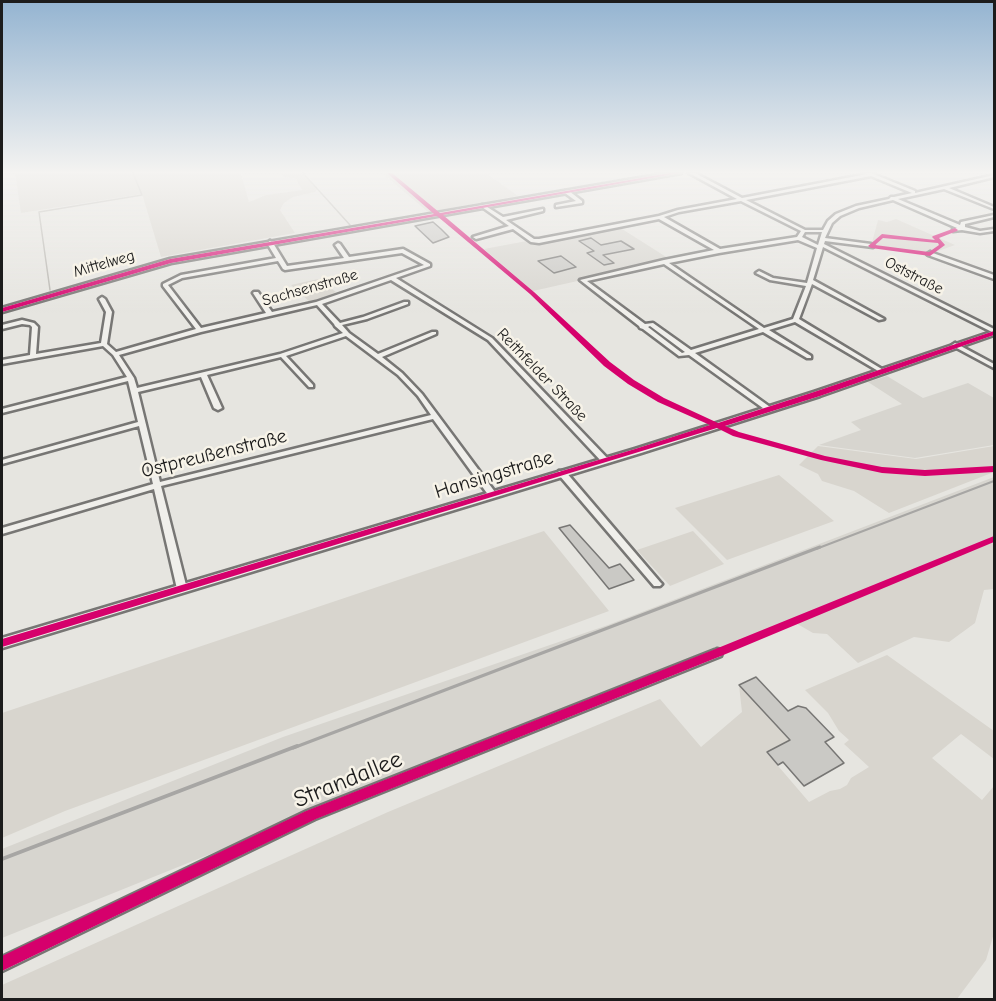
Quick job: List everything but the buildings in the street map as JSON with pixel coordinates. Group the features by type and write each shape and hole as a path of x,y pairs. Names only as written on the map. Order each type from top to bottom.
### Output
{"street":[{"name":"Mittelweg","path":"2,310 170,261 405,220"},
{"path":"503,220 533,241 539,241 646,220"},
{"path":"665,220 719,251"},
{"path":"783,220 804,231 825,231"},
{"path":"796,320 810,283 825,231 833,220"},
{"path":"942,220 980,232 994,230"},
{"path":"962,228 963,223 978,220"},
{"path":"476,237 513,227"},
{"path":"955,230 962,228"},
{"path":"799,238 804,231"},
{"path":"767,409 651,324 642,327 583,280 719,251 799,238 822,244 870,246"},
{"name":"Sachsenstraße","path":"115,354 200,330 318,303 428,265 403,251 285,268 270,243"},
{"name":"Oststraße","path":"822,244 994,332"},
{"name":"Sachsenstraße","path":"338,245 348,260"},
{"path":"930,254 994,276"},
{"path":"200,330 165,285 167,283 181,278 279,259"},
{"path":"664,262 762,330 809,357"},
{"path":"759,273 772,279 810,283 881,319"},
{"name":"Reithfelder Straße","path":"392,278 490,339 605,460"},
{"path":"256,292 270,314"},
{"path":"102,299 109,312 104,344"},
{"path":"318,303 347,334 400,374 435,416 492,494"},
{"path":"337,325 365,318 406,303"},
{"path":"690,352 796,320 882,371"},
{"path":"2,327 22,322 32,324 35,327 33,355"},
{"name":"Hansingstraße","path":"2,643 605,460 767,409 994,332"},
{"path":"377,357 434,333"},
{"path":"134,391 282,355 347,334"},
{"path":"104,344 115,354 131,378 182,588"},
{"path":"2,363 33,355 104,344"},
{"path":"956,345 994,366"},
{"path":"282,355 311,386"},
{"path":"204,375 218,408"},
{"path":"2,411 131,378"},
{"name":"Ostpreußenstraße","path":"2,531 157,485 435,416"},
{"path":"2,462 142,423"},
{"path":"562,473 657,584"},
{"name":"Strandallee","path":"2,964 311,815 717,653"}],"shaded area":[{"path":"150,220 286,220 295,233 161,257"},
{"path":"878,220 887,222 898,220 955,245 930,254 871,246"},
{"path":"619,227 671,260 533,291 484,249 527,241 533,245"},
{"path":"318,279 336,292 311,303 291,285"},
{"path":"887,376 923,398 968,383 994,398 994,445 915,458 819,445 861,430 851,422 902,404 868,382"},
{"path":"818,446 916,459 994,446 994,472 889,513 854,491 822,481 818,474 799,465"},
{"path":"779,475 834,521 727,560 675,508"},
{"path":"994,477 994,538 2,938 2,849 283,737 608,625"},
{"path":"544,531 609,611 65,811 2,838 2,713"},
{"path":"693,531 724,564 670,586 637,550"},
{"path":"990,541 994,545 994,589 984,590 975,623 949,642 914,637 858,663 827,634 813,633 794,622"},
{"path":"887,655 994,731 994,759 961,734 932,758 982,800 994,786 994,933 986,960 957,999 2,1000 2,985 388,812 660,699 701,747 742,712 739,685 790,740 767,753 809,802 847,785 851,778 869,767 844,744 849,740 839,731 828,713 805,690"}],"waterway":[{"path":"40,220 50,290"},
{"path":"345,220 350,225"}],"railway":[{"path":"816,549 994,481"},
{"path":"293,748 820,547"},
{"path":"2,859 297,746"}],"cycle path":[{"path":"2,310 170,261 408,220"},
{"path":"445,220 532,293 607,364 661,400 736,434 824,458 882,470 925,473 994,469"},
{"path":"940,242 882,236 871,246 930,254 942,245 940,242 935,237 955,230"},
{"path":"2,643 638,451 817,394 994,333"},
{"path":"2,964 311,815 717,653 994,539"}]}
